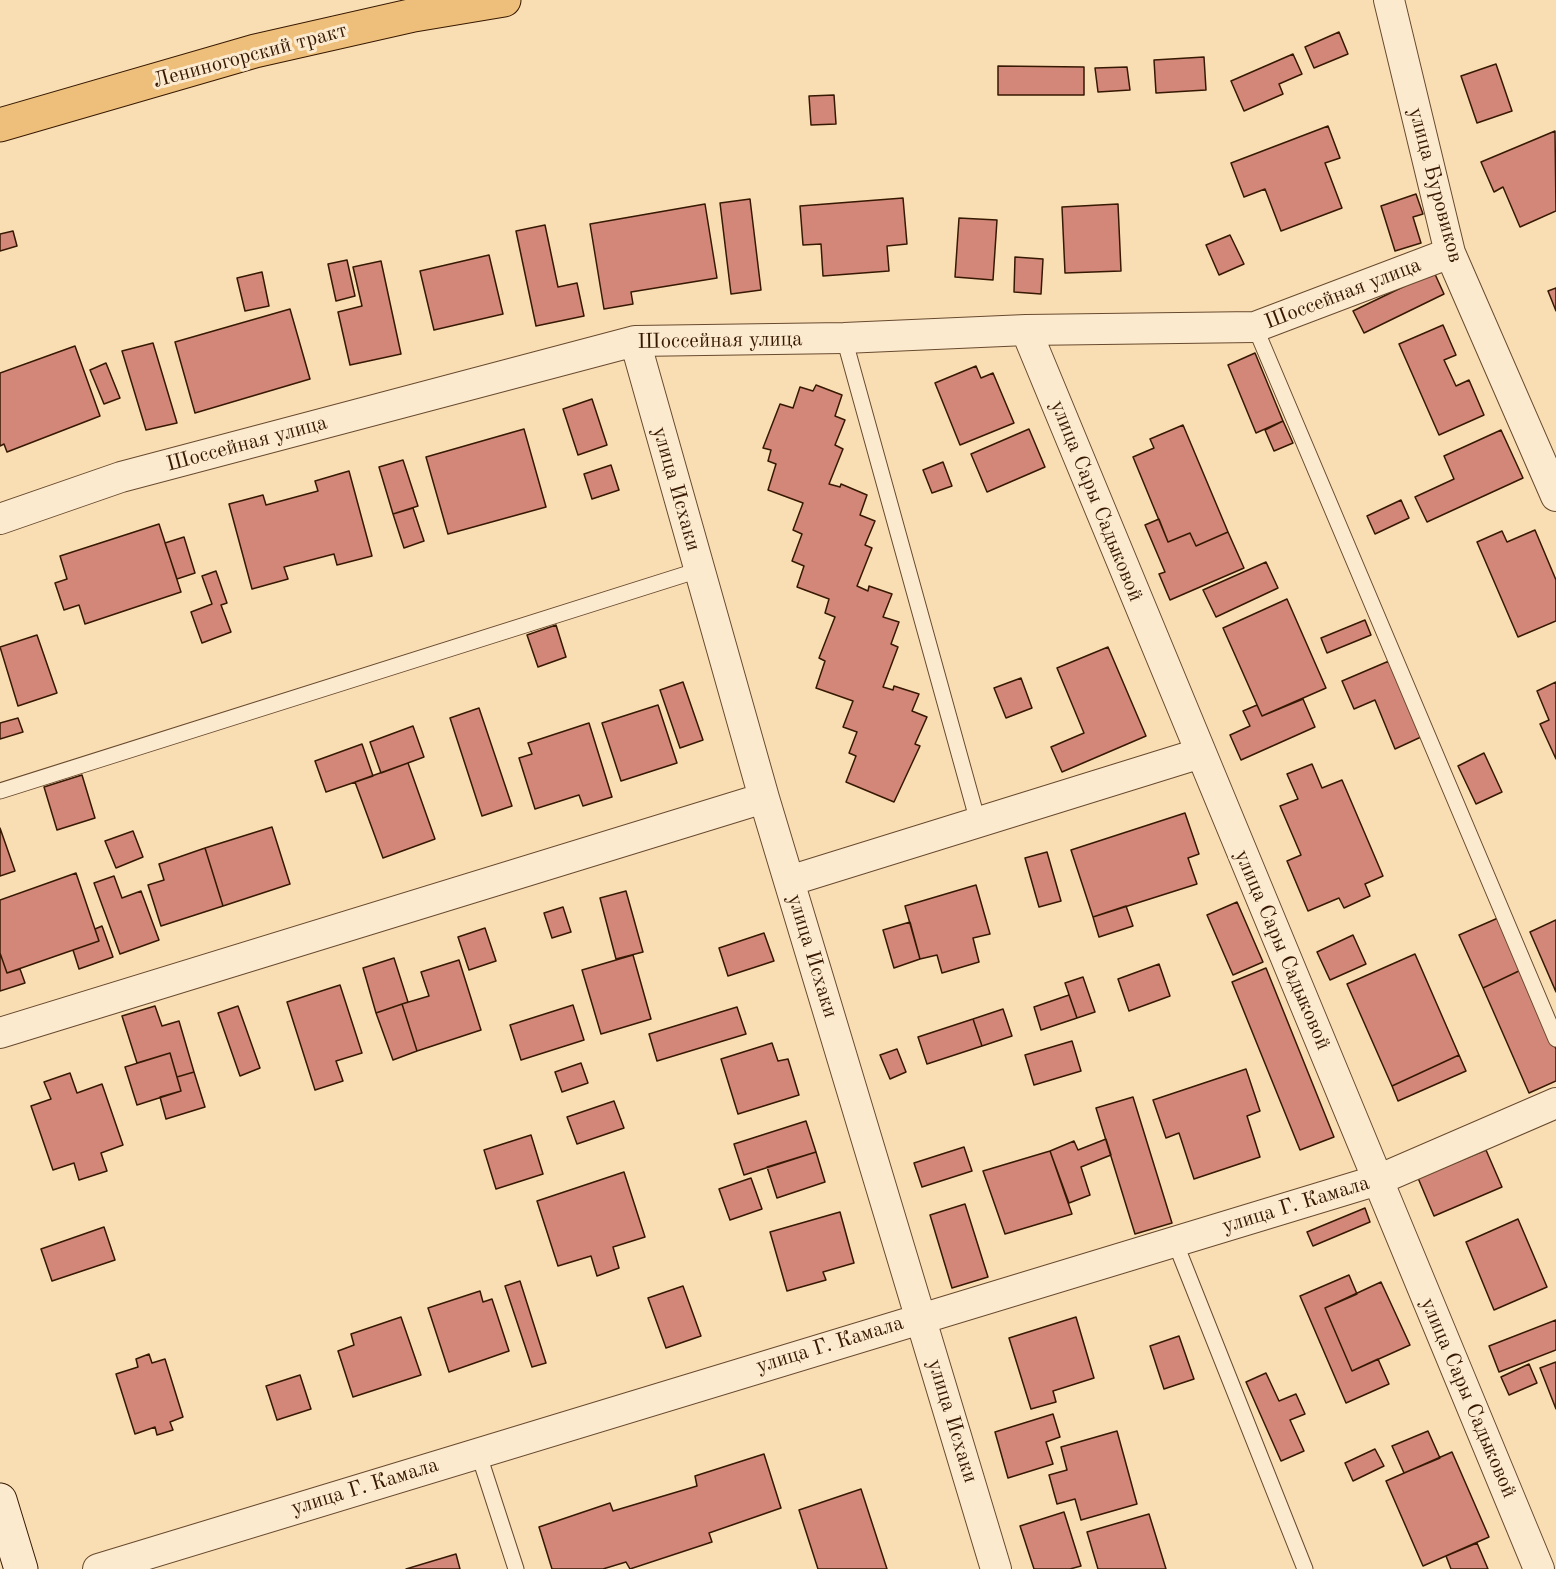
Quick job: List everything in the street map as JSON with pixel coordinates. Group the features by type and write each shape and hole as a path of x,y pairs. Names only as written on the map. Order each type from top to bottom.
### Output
{"main road":[{"name":"Лениногорский тракт","path":"0,126 255,51 414,15 504,0"}],"street":[{"name":"улица Буровиков","path":"1389,0 1450,253 1556,496"},
{"name":"Шоссейная улица","path":"0,519 121,477 634,341 844,338 1026,330 1255,327 1450,253"},
{"name":"улица Сары Садыковой","path":"1026,330 1539,1569"},
{"name":"улица Исхаки","path":"634,341 764,798 996,1569"},
{"path":"789,881 1201,753"},
{"path":"0,1033 764,798"},
{"name":"улица Г. Камала","path":"98,1569 1378,1180 1556,1103"},
{"path":"0,1500 21,1569"}],"lane":[{"path":"1255,327 1556,1039"},
{"path":"844,338 978,822"},
{"path":"0,791 699,570"},
{"path":"1175,1242 1305,1569"},
{"path":"478,1452 516,1569"}],"building":[{"path":"1339,32 1348,54 1314,68 1305,47"},
{"path":"1293,54 1302,74 1279,84 1283,94 1244,111 1231,81"},
{"path":"1204,57 1206,90 1156,93 1154,60"},
{"path":"1496,64 1512,111 1477,123 1461,76"},
{"path":"998,66 1084,67 1084,95 998,95"},
{"path":"1127,67 1130,90 1098,92 1095,68"},
{"path":"834,95 836,124 811,125 809,96"},
{"path":"1328,126 1340,158 1325,163 1342,208 1281,231 1265,189 1244,197 1231,163"},
{"path":"1555,131 1556,211 1520,227 1503,187 1494,192 1481,162"},
{"path":"1416,194 1423,214 1413,217 1421,243 1395,251 1381,206"},
{"path":"903,198 907,244 887,246 889,271 823,276 821,244 803,245 800,206"},
{"path":"750,199 761,290 731,294 720,203"},
{"path":"705,204 717,278 631,292 633,304 604,309 590,224"},
{"path":"1118,204 1121,271 1065,273 1062,207"},
{"path":"959,218 997,220 993,280 955,277"},
{"path":"545,225 558,287 577,283 584,316 536,326 516,231"},
{"path":"13,231 17,246 0,251 0,234"},
{"path":"1230,235 1244,264 1219,275 1206,245"},
{"path":"489,255 503,314 434,330 420,271"},
{"path":"1015,257 1043,259 1041,294 1014,292"},
{"path":"347,260 355,296 336,301 328,264"},
{"path":"381,261 401,354 350,365 338,312 362,306 353,267"},
{"path":"262,272 269,306 245,311 237,278"},
{"path":"1434,272 1444,294 1364,333 1353,311"},
{"path":"1556,288 1556,311 1548,291"},
{"path":"290,309 310,379 195,413 175,342"},
{"path":"1443,325 1456,355 1444,360 1456,386 1469,380 1484,415 1439,435 1399,344"},
{"path":"153,343 177,423 146,430 122,351"},
{"path":"75,346 100,416 7,452 4,444 0,446 0,373"},
{"path":"1255,353 1283,421 1256,433 1228,365"},
{"path":"106,363 120,398 104,404 90,370"},
{"path":"976,366 981,378 993,373 1014,423 960,445 935,383"},
{"path":"816,385 842,395 835,416 845,420 835,445 843,449 829,484 840,487 841,484 867,495 860,515 875,521 865,545 872,548 857,586 868,591 869,586 892,594 883,617 899,622 891,644 898,647 883,687 893,690 894,686 919,694 912,711 927,717 915,744 920,746 894,802 846,782 856,756 849,753 857,732 843,727 853,701 816,688 825,661 819,658 835,617 825,613 829,599 797,587 804,566 792,561 802,534 793,530 803,503 768,490 776,464 768,461 771,450 763,448 780,404 793,408 800,387 813,391"},
{"path":"592,399 607,445 578,455 563,409"},
{"path":"1283,421 1293,443 1274,451 1265,430"},
{"path":"1183,425 1228,532 1196,546 1190,533 1168,542 1133,457 1154,448 1150,439"},
{"path":"524,429 546,507 448,534 426,457"},
{"path":"1029,429 1045,467 987,492 971,454"},
{"path":"1501,430 1523,478 1427,522 1415,497 1454,479 1444,456"},
{"path":"403,460 418,506 393,514 379,467"},
{"path":"943,462 952,486 932,493 923,470"},
{"path":"611,465 619,490 592,499 584,474"},
{"path":"349,471 372,556 337,565 334,554 284,567 288,579 252,589 229,504 263,495 266,505 318,491 315,481"},
{"path":"1401,500 1409,518 1375,534 1367,516"},
{"path":"413,508 424,541 404,548 393,514"},
{"path":"1159,519 1168,542 1190,533 1196,546 1228,532 1244,568 1170,600 1159,574 1165,572 1145,525"},
{"path":"159,524 181,592 85,624 79,605 64,610 55,583 67,579 60,556"},
{"path":"1535,530 1556,580 1556,621 1518,637 1477,542 1502,531 1507,542"},
{"path":"184,537 195,573 177,579 165,543"},
{"path":"1266,562 1278,588 1216,617 1203,590"},
{"path":"216,571 227,603 221,605 231,632 202,643 191,612 212,604 202,576"},
{"path":"1287,599 1326,688 1262,716 1223,628"},
{"path":"1365,620 1371,635 1327,653 1321,638"},
{"path":"556,625 566,657 538,667 527,635"},
{"path":"37,635 57,693 18,706 0,647"},
{"path":"1108,647 1146,736 1062,772 1051,747 1084,733 1057,668"},
{"path":"1389,661 1421,737 1395,749 1375,700 1354,709 1342,681"},
{"path":"1021,678 1032,708 1006,718 994,688"},
{"path":"683,682 703,740 680,748 660,690"},
{"path":"1556,682 1556,759 1540,724 1549,720 1537,691"},
{"path":"1303,699 1315,727 1241,760 1230,735 1250,726 1243,711 1257,705 1262,716"},
{"path":"658,705 677,763 621,781 602,723"},
{"path":"479,708 512,806 482,816 450,718"},
{"path":"18,718 23,732 0,739 0,723"},
{"path":"589,723 612,797 583,806 579,795 535,809 519,758 532,754 528,743"},
{"path":"413,726 424,757 381,773 370,742"},
{"path":"362,744 373,776 326,792 315,761"},
{"path":"1484,753 1502,792 1476,804 1458,766"},
{"path":"408,763 435,839 383,858 355,782"},
{"path":"1312,764 1322,788 1342,780 1383,876 1365,884 1370,896 1344,908 1339,898 1308,911 1287,861 1301,855 1280,806 1298,799 1287,774"},
{"path":"82,775 95,818 57,830 44,787"},
{"path":"1185,813 1199,854 1188,858 1197,884 1093,917 1071,850"},
{"path":"272,827 290,884 223,906 205,848"},
{"path":"0,828 15,871 0,876"},
{"path":"133,831 143,857 116,868 105,841"},
{"path":"205,848 223,906 161,926 148,885 164,880 159,864"},
{"path":"1047,852 1061,901 1039,907 1025,858"},
{"path":"76,873 99,941 7,973 0,953 0,900"},
{"path":"114,876 122,898 141,891 159,940 120,954 94,883"},
{"path":"976,885 990,934 973,938 979,962 942,973 937,955 920,959 905,906"},
{"path":"626,891 643,952 616,959 600,898"},
{"path":"1237,902 1263,962 1233,975 1207,915"},
{"path":"1126,906 1133,926 1099,937 1093,917"},
{"path":"563,907 571,932 552,938 544,913"},
{"path":"1498,918 1521,970 1483,988 1459,935"},
{"path":"1556,920 1556,992 1530,932"},
{"path":"910,922 920,959 894,968 883,930"},
{"path":"102,926 113,957 79,969 73,950 99,941 95,929"},
{"path":"485,928 496,961 469,970 458,937"},
{"path":"764,933 774,961 728,976 719,948"},
{"path":"1353,935 1366,964 1330,980 1317,952"},
{"path":"0,953 7,973 20,969 25,983 0,991"},
{"path":"1415,954 1459,1055 1392,1086 1347,984"},
{"path":"633,955 651,1019 601,1034 582,970"},
{"path":"394,958 408,1002 376,1013 363,968"},
{"path":"459,960 481,1030 417,1051 402,1004 429,996 421,972"},
{"path":"1159,964 1170,996 1129,1011 1118,979"},
{"path":"1266,968 1334,1137 1300,1150 1232,982"},
{"path":"1521,970 1556,1049 1556,1081 1529,1093 1483,988"},
{"path":"1083,977 1095,1012 1077,1018 1065,983"},
{"path":"340,985 362,1053 336,1061 343,1081 315,1090 287,1002"},
{"path":"1069,995 1077,1018 1041,1030 1034,1007"},
{"path":"402,1004 417,1051 393,1060 376,1013"},
{"path":"573,1005 584,1040 521,1060 510,1025"},
{"path":"155,1006 162,1026 179,1021 194,1072 177,1077 170,1053 137,1063 122,1016"},
{"path":"238,1006 260,1068 240,1076 218,1013"},
{"path":"737,1007 746,1034 657,1061 649,1034"},
{"path":"1003,1009 1012,1036 982,1046 973,1019"},
{"path":"973,1019 982,1046 927,1064 918,1037"},
{"path":"1072,1041 1081,1071 1034,1085 1025,1055"},
{"path":"772,1043 778,1061 788,1059 799,1095 738,1114 721,1059"},
{"path":"897,1049 906,1072 890,1079 880,1055"},
{"path":"170,1053 181,1091 137,1105 125,1067"},
{"path":"1459,1055 1466,1071 1398,1101 1392,1086"},
{"path":"581,1063 588,1083 562,1092 555,1072"},
{"path":"1246,1069 1260,1111 1247,1116 1260,1157 1194,1179 1179,1133 1166,1138 1153,1100"},
{"path":"194,1072 205,1107 166,1119 160,1097 181,1091 177,1077"},
{"path":"70,1073 77,1093 102,1084 123,1145 101,1153 107,1171 79,1180 74,1163 53,1170 31,1106 51,1099 44,1082"},
{"path":"1133,1097 1172,1223 1135,1234 1096,1108"},
{"path":"614,1101 624,1128 577,1144 567,1117"},
{"path":"806,1121 816,1152 744,1175 734,1144"},
{"path":"531,1135 543,1174 496,1189 484,1150"},
{"path":"1106,1139 1111,1155 1081,1167 1090,1195 1069,1203 1050,1151 1074,1141 1078,1150"},
{"path":"964,1147 972,1171 922,1187 914,1163"},
{"path":"1486,1150 1502,1187 1434,1216 1418,1178"},
{"path":"1050,1151 1072,1214 1005,1234 983,1171"},
{"path":"816,1152 825,1182 777,1198 767,1167"},
{"path":"624,1172 645,1237 613,1247 619,1268 597,1276 591,1256 558,1266 537,1201"},
{"path":"751,1178 762,1209 730,1220 719,1189"},
{"path":"965,1204 988,1277 952,1288 930,1215"},
{"path":"1365,1208 1370,1222 1313,1246 1307,1232"},
{"path":"840,1212 854,1263 823,1272 826,1280 787,1291 770,1232"},
{"path":"1518,1219 1547,1287 1494,1310 1466,1242"},
{"path":"104,1227 115,1260 52,1281 41,1249"},
{"path":"1349,1275 1357,1294 1325,1308 1352,1371 1378,1359 1389,1384 1346,1403 1300,1296"},
{"path":"520,1281 546,1363 532,1367 505,1286"},
{"path":"1381,1282 1410,1345 1352,1371 1325,1308"},
{"path":"683,1286 701,1336 666,1348 648,1298"},
{"path":"480,1291 483,1302 492,1299 509,1351 449,1372 428,1308"},
{"path":"401,1317 421,1375 353,1397 338,1351 354,1345 351,1334"},
{"path":"1076,1317 1094,1378 1053,1391 1056,1402 1031,1409 1009,1338"},
{"path":"1556,1320 1556,1350 1499,1372 1489,1346"},
{"path":"1179,1336 1194,1379 1164,1389 1150,1346"},
{"path":"149,1354 152,1363 165,1359 183,1417 170,1422 173,1430 157,1435 155,1427 135,1434 116,1374 138,1367 136,1359"},
{"path":"1556,1362 1556,1409 1540,1368"},
{"path":"1529,1364 1537,1383 1509,1395 1501,1377"},
{"path":"1266,1373 1279,1401 1296,1394 1305,1414 1290,1420 1304,1451 1281,1461 1246,1382"},
{"path":"300,1375 311,1409 277,1420 266,1386"},
{"path":"1053,1414 1060,1437 1046,1442 1053,1464 1008,1478 995,1432"},
{"path":"1117,1431 1137,1504 1081,1520 1075,1499 1057,1504 1049,1475 1067,1470 1061,1447"},
{"path":"1428,1431 1440,1458 1404,1473 1392,1446"},
{"path":"1375,1449 1384,1466 1353,1481 1345,1463"},
{"path":"1452,1452 1489,1537 1423,1566 1386,1481"},
{"path":"764,1454 781,1508 709,1533 712,1542 630,1569 626,1562 603,1569 552,1569 539,1527 610,1503 613,1511 697,1486 695,1476"},
{"path":"861,1489 887,1569 818,1569 799,1510"},
{"path":"1064,1512 1081,1566 1070,1569 1034,1569 1020,1526"},
{"path":"1149,1514 1166,1569 1098,1569 1087,1532"},
{"path":"1477,1543 1488,1569 1451,1569 1446,1556"},
{"path":"456,1554 460,1569 406,1569"}]}
